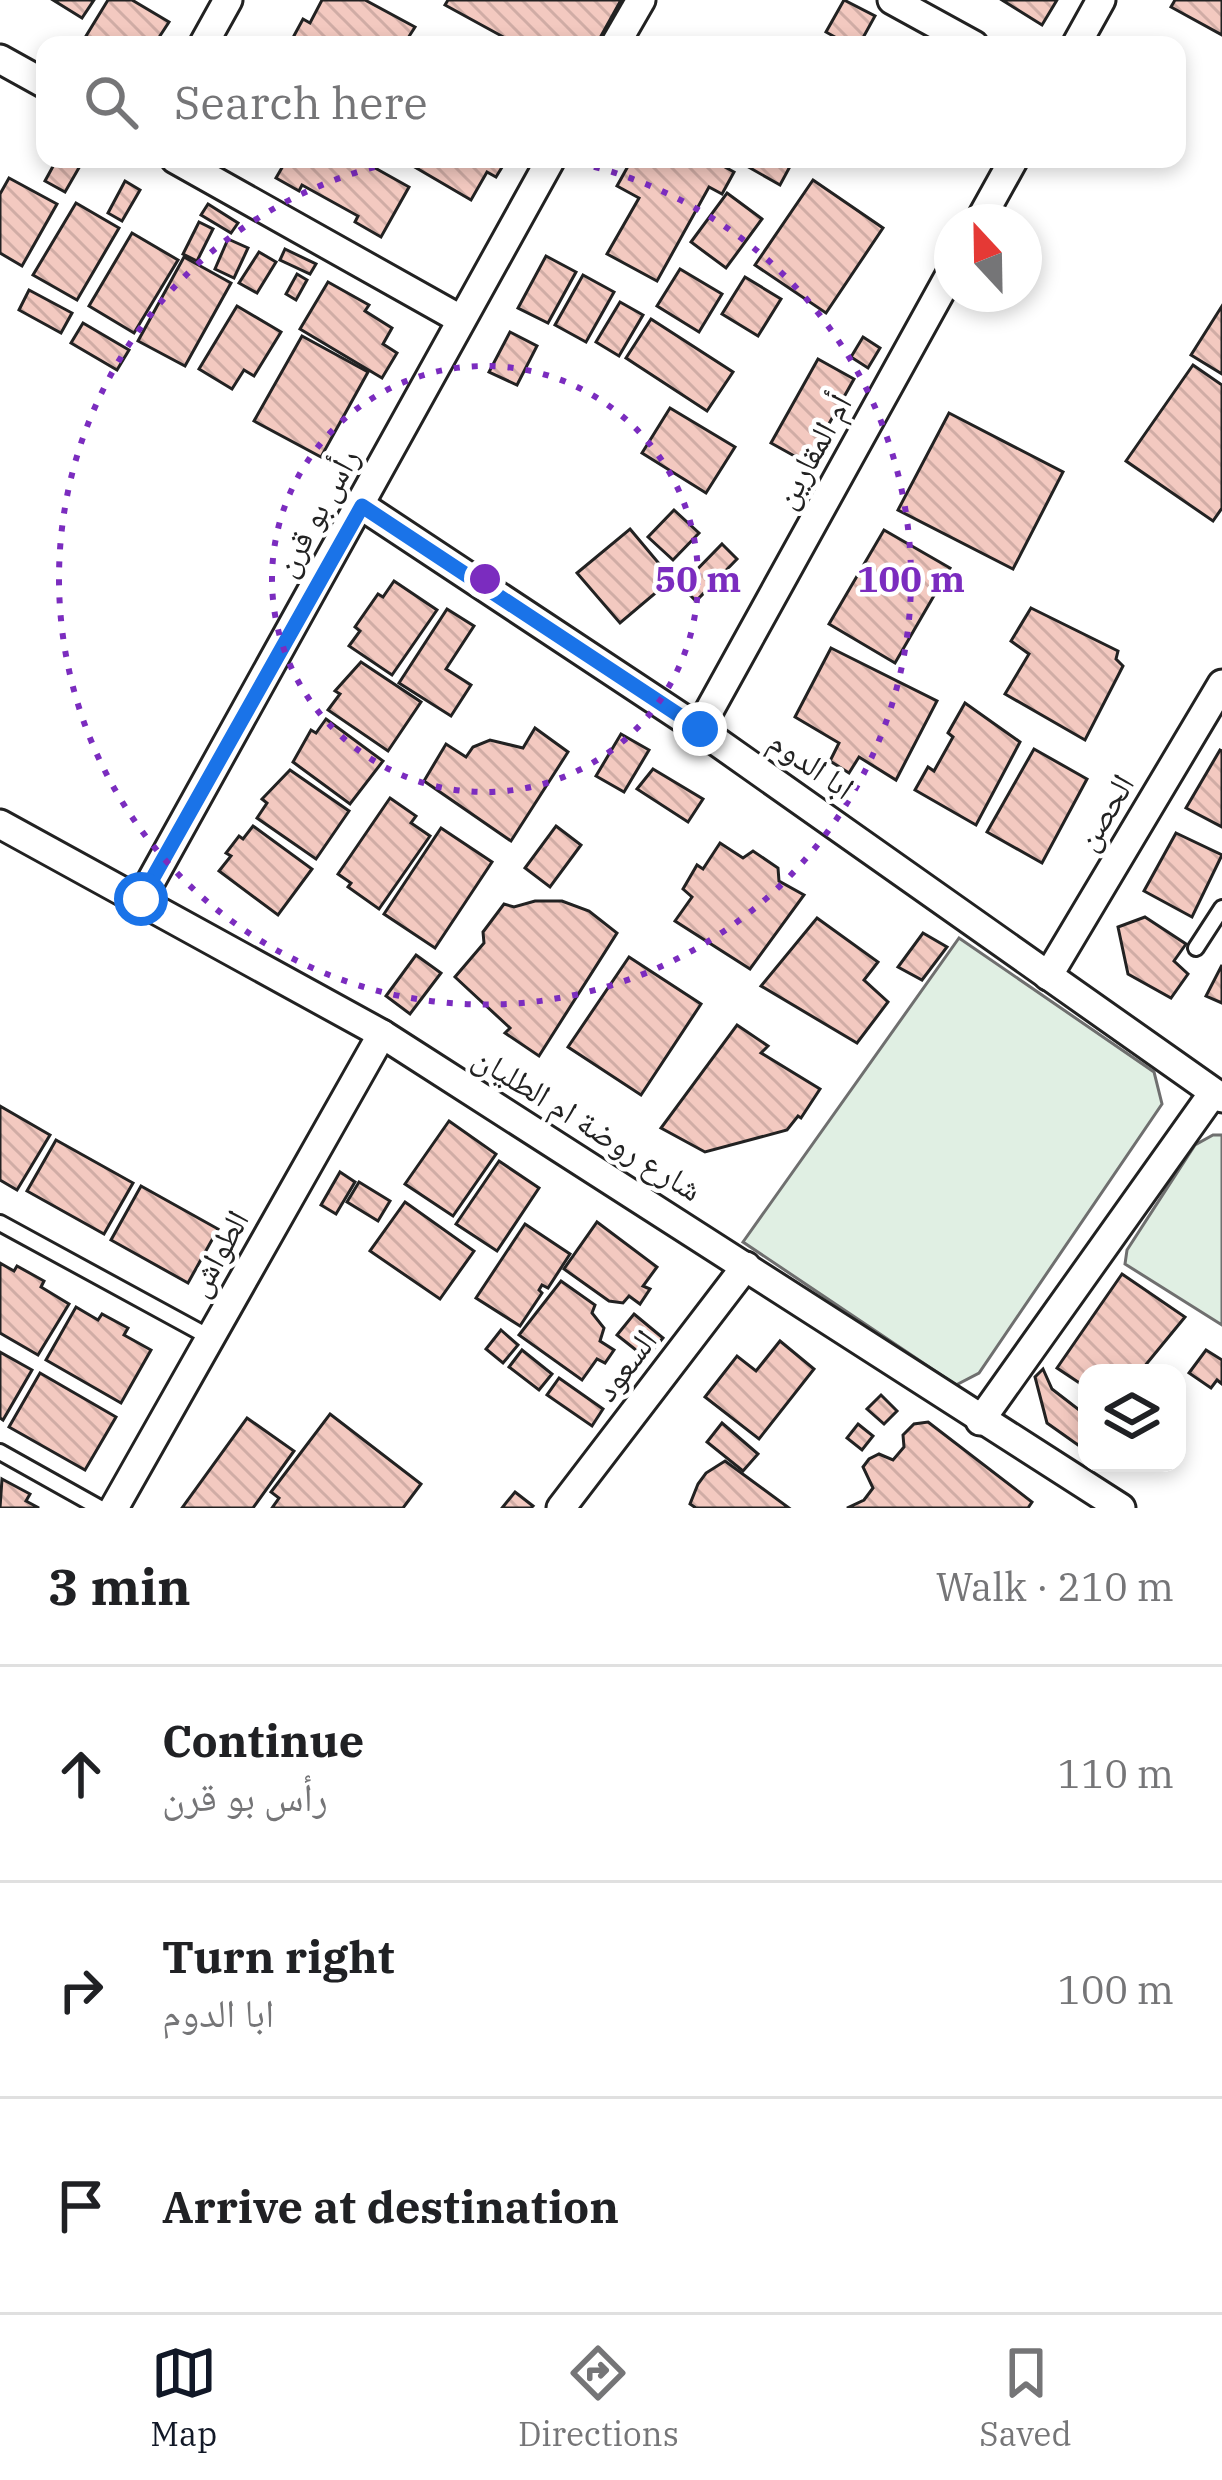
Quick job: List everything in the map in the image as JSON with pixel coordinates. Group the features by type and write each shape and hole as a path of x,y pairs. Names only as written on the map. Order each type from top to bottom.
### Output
{"street":[{"path":"208,36 228,0"},
{"path":"620,36 641,0"},
{"path":"892,0 958,36"},
{"path":"1081,36 1101,0"},
{"path":"0,58 36,80"},
{"path":"191,168 460,319"},
{"name":"رأس بو قرن","path":"141,899 545,168"},
{"path":"989,204 1009,168"},
{"name":"أم المقارين","path":"700,729 934,304"},
{"name":"ابا الدوم","path":"362,506 700,729 1217,1096 980,1421"},
{"name":"الحصن","path":"1048,976 1222,684"},
{"name":"شارع روضة ام الطليان","path":"0,824 382,1034 980,1421 1080,1498 1121,1508"},
{"name":"الطواش","path":"114,1508 382,1034"},
{"name":"السعود","path":"562,1508 746,1266"}],"lane":[{"path":"1196,948 1222,908"},
{"path":"0,1223 211,1338"},
{"path":"0,1452 100,1508"}],"green space":[{"path":"959,938 1154,1072 1162,1104 979,1373 956,1385 743,1242"},
{"path":"1222,1135 1222,1325 1125,1264 1127,1250 1195,1145"}],"building":[{"path":"53,0 94,0 82,18"},
{"path":"108,0 132,0 169,22 160,36 86,36"},
{"path":"322,0 365,0 415,27 409,36 294,36 303,19 310,23"},
{"path":"448,0 621,0 601,36 502,36 445,5"},
{"path":"844,0 875,16 864,36 826,32"},
{"path":"1002,0 1057,0 1042,25"},
{"path":"1175,0 1222,0 1222,35 1171,7"},
{"path":"52,168 79,168 65,192 45,181"},
{"path":"282,168 375,168 409,187 381,237 355,222 358,216 302,185 299,191 276,178"},
{"path":"416,168 502,168 496,177 487,172 471,200"},
{"path":"627,168 727,168 734,172 722,194 709,187 657,281 607,254 639,198 617,186"},
{"path":"750,168 789,168 780,185"},
{"path":"9,178 57,204 22,266 0,253 0,194"},
{"path":"813,180 883,228 826,313 755,265"},
{"path":"125,181 140,190 122,221 108,213"},
{"path":"727,193 762,219 726,268 691,242"},
{"path":"76,203 119,228 77,300 33,275"},
{"path":"208,204 238,223 231,233 201,215"},
{"path":"199,222 213,229 197,261 183,254"},
{"path":"132,233 178,260 134,333 89,306"},
{"path":"228,239 248,248 234,278 215,269"},
{"path":"285,249 316,264 310,274 280,260"},
{"path":"259,252 276,262 257,293 239,283"},
{"path":"546,256 576,272 548,323 518,308"},
{"path":"184,257 231,283 185,366 138,341"},
{"path":"680,269 722,294 699,332 657,306"},
{"path":"297,274 307,280 296,300 286,294"},
{"path":"583,275 614,292 586,342 555,325"},
{"path":"745,277 781,299 758,336 722,314"},
{"path":"328,282 369,305 365,311 392,328 383,344 397,353 382,378 300,329"},
{"path":"29,290 72,313 61,333 19,310"},
{"path":"620,302 643,315 619,356 596,342"},
{"path":"237,306 281,332 254,376 244,370 232,389 199,369"},
{"path":"1222,306 1222,374 1191,355"},
{"path":"651,319 733,372 707,411 626,358"},
{"path":"83,323 129,350 117,370 71,343"},
{"path":"510,332 537,346 517,385 489,372"},
{"path":"302,336 368,372 321,457 254,421"},
{"path":"863,337 880,348 868,368 851,357"},
{"path":"818,359 854,379 807,463 771,443"},
{"path":"1193,365 1222,385 1222,508 1213,521 1126,461"},
{"path":"670,408 735,447 706,493 642,453"},
{"path":"949,413 1063,472 1013,569 898,510"},
{"path":"674,510 699,533 673,560 648,537"},
{"path":"630,529 672,579 620,623 577,573"},
{"path":"884,530 950,568 895,663 829,624"},
{"path":"722,544 737,559 696,601 681,586"},
{"path":"394,581 437,610 392,675 349,646 360,631 355,627 378,594 383,597"},
{"path":"1031,608 1118,651 1116,659 1123,666 1085,740 1005,694 1029,654 1011,641"},
{"path":"447,609 474,626 446,669 471,685 451,716 399,683"},
{"path":"831,648 937,701 896,780 859,757 849,773 830,761 839,743 795,717"},
{"path":"361,662 421,702 388,751 328,710 340,694 335,691"},
{"path":"965,703 1020,742 976,825 915,790 928,767 934,771"},
{"path":"326,719 383,761 350,804 293,762 311,730 316,733"},
{"path":"535,728 568,752 511,841 424,781 446,744 466,757 473,747 490,740 523,748"},
{"path":"621,734 649,750 624,792 596,776"},
{"path":"1034,749 1087,779 1042,863 987,832"},
{"path":"1222,751 1222,827 1186,808"},
{"path":"653,769 703,799 688,822 637,789"},
{"path":"290,770 349,811 316,859 257,818 267,803 262,799"},
{"path":"390,798 416,816 411,823 430,836 379,909 338,874"},
{"path":"253,826 312,869 278,915 219,871 231,856 226,853"},
{"path":"556,826 581,845 550,887 525,868"},
{"path":"441,828 492,862 435,948 384,914"},
{"path":"1176,833 1222,855 1192,917 1144,891"},
{"path":"720,843 743,858 753,851 778,868 779,881 804,895 750,969 675,921 692,897 683,889 697,865 703,869"},
{"path":"562,901 589,911 617,933 539,1056 505,1033 510,1028 455,977 484,943 483,932 504,904 514,907"},
{"path":"1145,917 1186,944 1174,961 1188,974 1171,998 1128,974 1118,927"},
{"path":"817,918 878,962 864,980 888,1002 857,1043 761,986"},
{"path":"923,933 947,947 922,980 898,967"},
{"path":"416,955 441,973 410,1014 386,996"},
{"path":"629,957 701,1004 641,1095 568,1047"},
{"path":"1222,965 1222,1003 1206,996"},
{"path":"737,1025 768,1046 761,1053 820,1089 787,1130 705,1152 661,1128"},
{"path":"0,1106 50,1135 17,1190 0,1180"},
{"path":"449,1121 496,1154 453,1216 405,1184"},
{"path":"56,1140 133,1183 104,1234 27,1191"},
{"path":"499,1161 539,1188 497,1251 456,1224"},
{"path":"340,1172 355,1182 336,1214 321,1205"},
{"path":"359,1182 390,1201 378,1221 347,1202"},
{"path":"141,1186 218,1229 188,1283 111,1240"},
{"path":"405,1202 474,1251 440,1299 370,1251"},
{"path":"597,1222 657,1267 643,1286 650,1289 640,1304 629,1296 623,1303 609,1301 564,1269"},
{"path":"525,1224 570,1254 548,1288 542,1285 542,1293 520,1326 476,1298"},
{"path":"0,1263 14,1271 17,1266 44,1281 41,1287 69,1304 38,1355 0,1333"},
{"path":"1122,1274 1185,1317 1146,1364 1078,1364 1078,1382 1057,1368"},
{"path":"561,1281 595,1305 592,1313 604,1328 600,1341 614,1350 605,1363 597,1359 582,1380 519,1335"},
{"path":"76,1307 98,1320 102,1314 128,1328 124,1335 151,1350 121,1403 46,1360"},
{"path":"634,1314 663,1338 646,1358 617,1335"},
{"path":"501,1330 518,1345 503,1363 486,1349"},
{"path":"780,1341 814,1369 759,1439 705,1397 737,1356 756,1371"},
{"path":"522,1350 552,1374 539,1390 509,1367"},
{"path":"1206,1350 1222,1360 1222,1384 1217,1380 1211,1388 1189,1373"},
{"path":"0,1352 32,1370 3,1420 0,1418"},
{"path":"1043,1369 1052,1389 1078,1409 1078,1445 1047,1423 1035,1377"},
{"path":"40,1373 116,1417 85,1470 9,1427"},
{"path":"559,1378 603,1409 592,1426 547,1395"},
{"path":"881,1395 897,1411 884,1424 867,1409"},
{"path":"330,1414 421,1484 403,1508 272,1508 279,1498 271,1492"},
{"path":"247,1418 294,1451 253,1508 182,1508"},
{"path":"928,1422 1032,1502 1028,1508 847,1508 864,1500 873,1488 863,1467 869,1459 879,1454 893,1460 904,1447 903,1435 914,1424"},
{"path":"722,1423 758,1454 743,1471 707,1442"},
{"path":"858,1424 873,1436 862,1450 847,1438"},
{"path":"725,1461 789,1508 696,1508 690,1504 706,1473"},
{"path":"2,1479 30,1494 26,1501 39,1508 0,1508"},
{"path":"515,1492 533,1506 502,1508"}],"route":[{"path":"141,899 362,506 700,729"}]}
